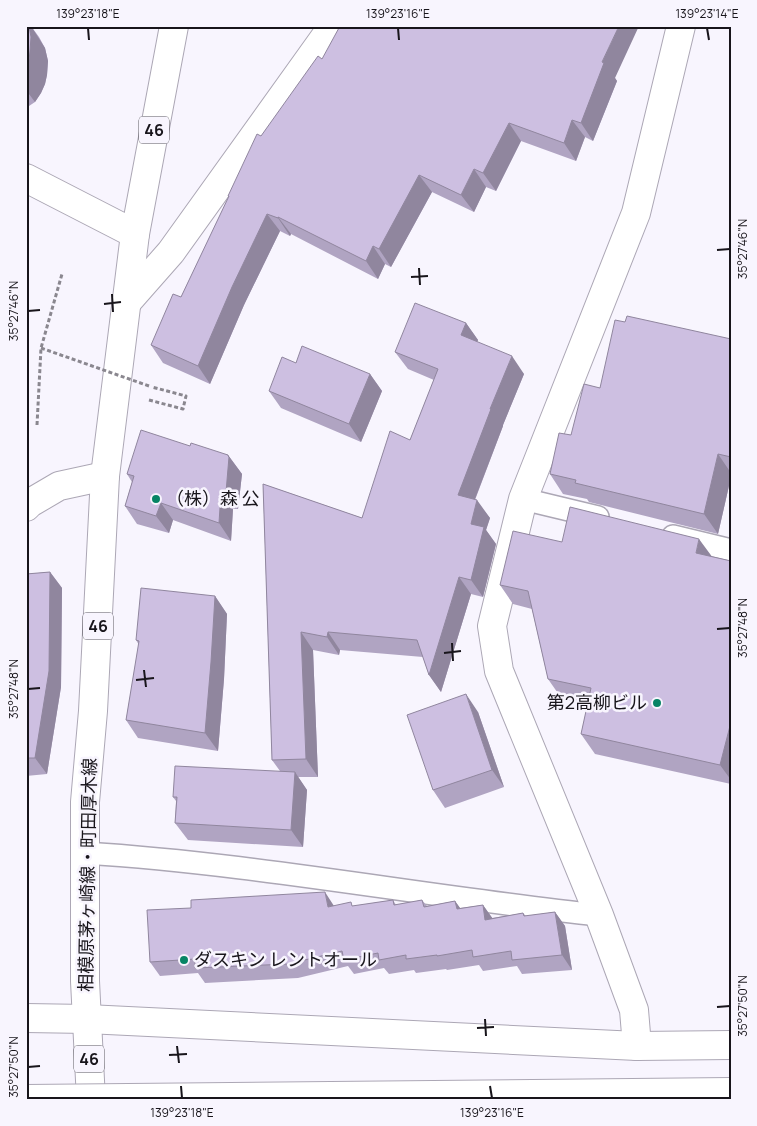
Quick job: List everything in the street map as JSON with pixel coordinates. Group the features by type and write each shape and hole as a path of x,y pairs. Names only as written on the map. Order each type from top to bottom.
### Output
{"main road":[{"name":"相模原茅ヶ崎線・町田厚木線","path":"91,1100 85,982 85,802 93,711 105,476 135,234 174,26"},
{"path":"128,302 171,252 333,26"},
{"path":"637,1046 634,1010 599,915 499,671 492,626 522,499 636,213 681,26"},
{"path":"26,178 135,234"},
{"path":"26,507 59,486 105,476"},
{"path":"26,1018 86,1019 637,1046 731,1045"},
{"path":"26,1098 731,1092"}],"lane":[{"path":"522,499 617,522"},
{"path":"655,532 731,550"},
{"path":"85,853 242,868 599,915"}],"path":[{"path":"37,425 41,348 62,274"},
{"path":"41,348 149,386 186,396 182,409 141,398"}],"building":[{"path":"26,26 29,26 31,37 29,60 26,65"},
{"path":"340,26 619,26 602,62 604,63 581,123 572,120 564,143 509,123 483,173 474,169 461,195 419,175 379,249 373,246 366,261 278,217 267,214 232,287 198,366 151,345 173,294 181,297 257,134 261,136 318,56 322,59"},
{"path":"415,303 466,323 461,335 512,356 458,495 477,500 471,524 484,527 471,580 459,577 429,675 417,640 328,632 327,637 301,632 306,759 272,760 263,484 362,518 390,431 410,440 438,369 395,352"},
{"path":"627,316 731,339 731,457 718,454 704,514 575,483 576,480 550,474 559,433 571,435 584,384 600,388 615,320 625,322"},
{"path":"302,346 370,374 349,424 269,391 282,357 296,363"},
{"path":"141,430 190,446 191,443 228,455 226,492 221,492 219,523 161,503 156,516 125,506 134,476 127,474"},
{"path":"570,507 699,539 696,553 731,561 731,722 720,765 581,734 591,688 548,679 528,591 500,585 513,531 562,542"},
{"path":"50,572 49,671 35,758 26,758 26,574"},
{"path":"141,588 215,596 205,733 126,720 139,641 136,640"},
{"path":"466,694 492,770 433,790 407,715"},
{"path":"175,766 295,772 291,830 175,823 177,797 173,797"},
{"path":"325,892 328,907 351,902 352,906 393,900 394,905 422,900 424,907 455,901 457,909 483,905 485,920 523,913 524,916 555,912 562,955 512,960 511,951 473,957 472,950 437,956 406,959 406,955 379,960 378,953 344,960 342,951 288,964 195,968 195,959 150,962 147,910 191,908 191,900"}],"place":[{"name":"（株）森 公","path":"156,499"},
{"name":"第2高柳ビル","path":"657,703"},
{"name":"ダスキン レントオール","path":"184,960"}]}
